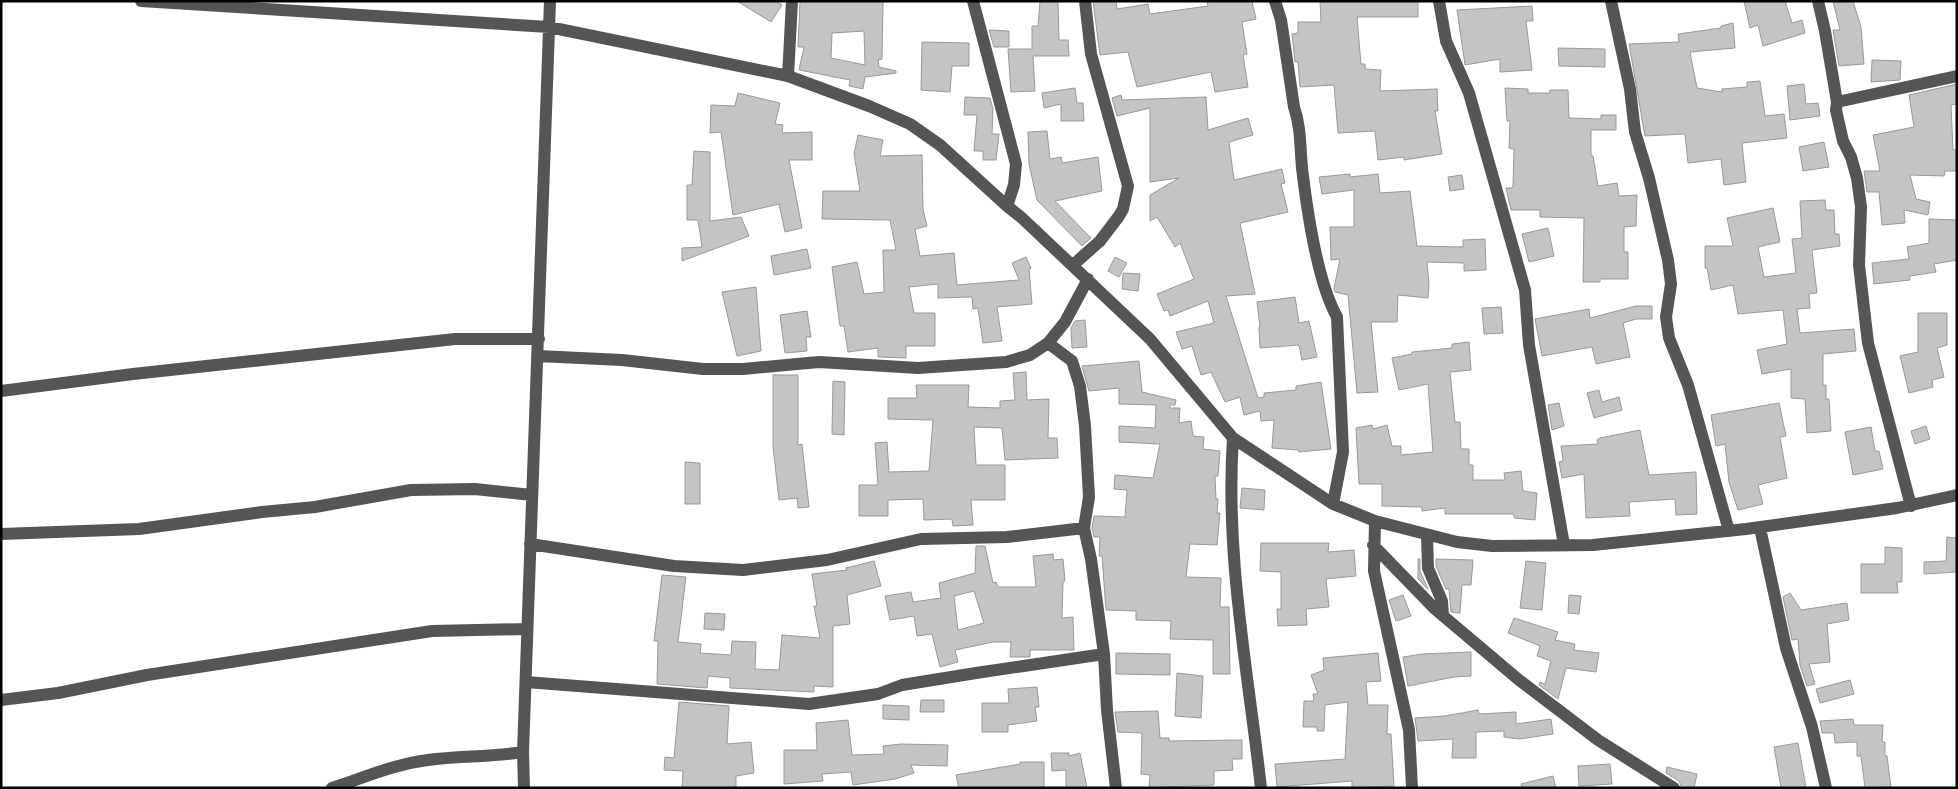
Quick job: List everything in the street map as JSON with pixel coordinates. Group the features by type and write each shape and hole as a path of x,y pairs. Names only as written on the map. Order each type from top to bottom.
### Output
{"street":[{"path":"141,1 549,27 788,76 869,106 910,124 940,145 1022,218 1150,339 1233,438 1333,504 1375,520 1427,536 1492,546 1593,545 1760,528 1910,506 1957,495"},
{"path":"524,788 523,752 550,1"},
{"path":"788,76 792,1"},
{"path":"973,1 1016,164 1014,185 1007,206"},
{"path":"1073,265 1100,241 1120,216 1128,186 1091,54 1085,1"},
{"path":"1275,1 1281,20 1294,107 1299,121 1303,175 1318,259 1337,318 1343,452 1333,504"},
{"path":"1439,1 1446,42 1469,93 1525,290 1529,346 1564,545"},
{"path":"1611,1 1630,89 1635,132 1649,178 1668,260 1671,284 1666,317 1669,338 1688,385 1729,531"},
{"path":"1818,1 1826,30 1837,102 1836,110 1843,142 1851,157 1857,178 1861,207 1859,265 1868,343 1910,506"},
{"path":"1837,102 1957,76"},
{"path":"538,356 622,360 703,369 743,369 826,362 918,368 1006,362 1030,355 1048,343 1065,322 1088,279"},
{"path":"1,391 133,374 455,339 539,339"},
{"path":"1048,343 1072,361 1080,386 1085,426 1089,497 1084,528 1091,560 1104,654 1107,710 1116,788"},
{"path":"1233,438 1231,533 1234,580 1261,788"},
{"path":"1,534 139,529 262,512 315,507 412,490 475,489 532,495"},
{"path":"1375,520 1373,545 1374,571 1409,730 1412,788"},
{"path":"530,544 674,566 743,570 827,560 921,539 1007,537 1084,528"},
{"path":"1760,528 1786,648 1812,727 1826,788"},
{"path":"1427,536 1428,568 1442,601 1443,616"},
{"path":"1373,545 1443,616 1519,680 1598,740 1674,788"},
{"path":"1,700 58,693 147,675 432,631 528,629"},
{"path":"526,682 809,704 878,694 902,685 1104,654"},
{"path":"332,788 403,765 419,762 484,758 523,752"}],"building":[{"path":"737,1 776,1 782,5 771,22"},
{"path":"800,1 883,1 882,59 878,60 879,67 896,71 896,73 865,77 863,89 849,86 850,80 799,70 804,47 798,47","holes":["864,31 865,65 831,58 832,33"]},
{"path":"1040,1 1058,1 1059,40 1068,40 1069,56 1033,56 1035,91 1011,92 1008,49 1032,49 1032,26 1038,26"},
{"path":"1093,1 1116,1 1117,9 1148,4 1150,14 1208,6 1207,1 1252,1 1256,19 1242,22 1247,54 1243,55 1248,87 1215,92 1211,72 1137,87 1128,52 1100,55"},
{"path":"1320,1 1418,1 1418,17 1357,17 1361,64 1365,64 1365,69 1381,70 1380,91 1437,89 1438,111 1435,111 1442,154 1404,160 1404,157 1378,160 1375,131 1338,133 1334,85 1300,87 1298,62 1295,62 1292,34 1298,33 1298,22 1321,22"},
{"path":"1744,1 1785,1 1792,23 1802,20 1805,33 1763,46 1758,25 1750,28"},
{"path":"1833,1 1853,1 1861,27 1864,64 1839,66 1833,30 1840,30"},
{"path":"1532,6 1533,21 1526,21 1532,70 1500,72 1500,59 1465,65 1457,10"},
{"path":"1733,23 1735,48 1690,52 1697,88 1722,92 1722,89 1747,87 1747,82 1760,81 1765,116 1784,114 1787,138 1742,143 1746,182 1724,185 1721,159 1688,163 1685,134 1645,136 1629,44 1679,42 1678,34 1721,28 1721,26"},
{"path":"989,30 1009,31 1009,47 994,47"},
{"path":"922,42 969,43 969,66 952,66 950,92 921,90"},
{"path":"1558,48 1605,49 1605,67 1559,66"},
{"path":"1872,60 1901,61 1900,80 1871,82"},
{"path":"1804,84 1806,104 1818,103 1820,116 1790,120 1787,86"},
{"path":"1957,84 1957,104 1951,105 1953,150 1957,150 1957,171 1945,171 1944,176 1910,175 1916,199 1930,202 1928,215 1904,210 1905,223 1882,225 1879,192 1867,192 1864,171 1880,171 1873,135 1914,127 1909,95"},
{"path":"1075,88 1077,103 1083,103 1084,121 1061,121 1061,104 1044,108 1042,93"},
{"path":"1505,88 1528,89 1528,93 1550,93 1550,90 1568,90 1569,118 1601,119 1601,115 1616,115 1616,130 1591,130 1591,156 1593,156 1598,186 1617,183 1619,196 1637,195 1636,226 1624,227 1624,252 1628,252 1628,279 1600,279 1600,282 1583,282 1584,218 1540,217 1540,210 1511,210 1506,188 1512,188 1513,186 1514,149 1509,148 1510,121 1507,121"},
{"path":"738,93 780,103 775,124 783,125 782,133 812,132 812,160 789,160 802,228 785,232 779,204 733,215 721,132 710,133 711,105 735,106"},
{"path":"1121,95 1122,100 1206,97 1208,130 1248,118 1253,135 1229,142 1234,180 1282,169 1285,183 1281,184 1288,212 1240,223 1255,294 1226,296 1258,398 1264,397 1264,393 1296,390 1296,386 1321,382 1331,449 1299,452 1299,450 1272,448 1274,420 1261,421 1260,411 1244,415 1240,397 1225,402 1211,372 1201,375 1192,346 1182,349 1176,332 1214,323 1208,301 1170,316 1168,310 1164,311 1157,294 1194,279 1180,243 1175,247 1157,217 1150,221 1150,195 1179,178 1150,182 1150,108 1117,116 1112,98"},
{"path":"965,97 990,98 993,109 992,134 999,134 996,160 983,160 983,151 974,151 977,115 964,115"},
{"path":"1047,131 1050,159 1061,157 1062,163 1098,157 1102,191 1055,201 1091,238 1082,246 1037,200 1029,164 1028,132"},
{"path":"858,135 883,140 880,156 922,155 923,209 927,226 915,229 920,256 954,253 957,285 1019,280 1012,263 1026,257 1031,268 1029,269 1032,304 997,307 1002,341 983,343 978,308 973,309 972,297 938,298 938,284 909,287 914,313 935,313 935,346 906,346 906,358 878,357 878,348 848,352 844,326 840,326 832,267 857,262 864,294 884,292 883,250 896,250 890,220 822,219 823,191 860,191 854,154"},
{"path":"1824,142 1829,167 1803,171 1799,147"},
{"path":"694,151 710,152 710,221 741,217 749,236 682,261 682,248 702,247 698,220 687,220 687,185 692,185"},
{"path":"1350,174 1350,177 1378,174 1380,193 1410,191 1417,246 1463,247 1463,240 1485,239 1486,270 1464,271 1464,263 1427,262 1428,298 1398,295 1397,322 1371,322 1378,392 1357,393 1348,295 1335,292 1334,288 1340,259 1331,260 1330,227 1354,227 1354,190 1322,194 1319,177"},
{"path":"1462,175 1464,189 1450,191 1448,177"},
{"path":"1825,200 1826,210 1834,210 1835,234 1839,234 1840,246 1812,250 1817,293 1809,294 1810,308 1797,309 1800,333 1854,329 1856,351 1823,354 1823,385 1826,385 1826,399 1829,399 1831,431 1807,433 1805,399 1791,398 1791,369 1762,374 1757,350 1787,344 1783,310 1738,314 1733,285 1711,290 1707,268 1705,268 1705,246 1733,246 1727,218 1773,208 1780,242 1758,247 1764,277 1796,273 1792,239 1802,238 1800,201"},
{"path":"1929,219 1957,220 1957,260 1934,264 1936,272 1910,276 1910,280 1874,284 1872,263 1909,259 1907,247 1929,243"},
{"path":"1548,228 1554,256 1529,262 1522,234"},
{"path":"807,249 811,268 774,275 771,256"},
{"path":"1115,257 1127,263 1119,277 1108,271"},
{"path":"1123,273 1140,274 1138,291 1122,289"},
{"path":"756,287 761,351 737,356 722,292"},
{"path":"1295,297 1299,323 1309,321 1317,357 1302,360 1299,345 1260,348 1257,302"},
{"path":"1636,306 1652,306 1652,319 1636,319 1623,323 1630,357 1596,364 1592,347 1542,356 1535,319 1589,309 1590,318"},
{"path":"1501,307 1503,333 1484,334 1482,308"},
{"path":"807,311 811,337 806,337 807,351 785,353 780,315"},
{"path":"1918,313 1947,313 1947,345 1937,348 1944,377 1932,380 1933,387 1909,393 1900,356 1918,352"},
{"path":"1085,320 1087,347 1072,348 1071,328 1075,321"},
{"path":"1469,342 1471,370 1450,372 1455,422 1460,422 1461,449 1469,449 1469,465 1473,465 1473,480 1505,480 1504,473 1521,471 1523,491 1537,493 1535,520 1514,518 1514,514 1445,514 1445,508 1422,511 1422,507 1382,506 1382,484 1359,484 1356,428 1372,425 1373,429 1387,425 1392,446 1401,446 1401,455 1433,452 1428,384 1399,390 1392,358 1412,354 1412,352 1452,348 1452,344"},
{"path":"1139,361 1142,392 1176,400 1175,405 1170,405 1170,408 1180,408 1179,423 1191,421 1193,436 1204,437 1203,449 1220,451 1218,476 1215,476 1216,499 1218,499 1217,513 1220,513 1217,545 1190,544 1186,577 1221,578 1220,607 1229,607 1230,674 1213,674 1213,640 1170,639 1171,621 1136,620 1136,611 1106,610 1102,556 1099,556 1100,537 1094,537 1092,528 1094,516 1125,517 1127,490 1114,489 1115,475 1153,478 1160,444 1119,442 1119,426 1155,428 1156,405 1119,404 1119,388 1089,391 1082,366"},
{"path":"1026,372 1027,400 1049,399 1048,438 1057,438 1058,458 1005,460 1002,428 974,427 976,465 1005,465 1005,500 971,500 973,525 953,526 952,519 924,520 923,499 888,500 888,516 859,516 859,485 878,485 875,443 887,442 889,472 929,471 933,420 888,419 888,398 917,398 916,385 969,385 968,407 1000,408 1000,401 1015,400 1013,373"},
{"path":"773,375 798,375 798,445 802,444 809,507 798,508 797,498 779,500 773,446"},
{"path":"833,381 845,382 844,435 832,434"},
{"path":"1599,390 1602,402 1619,397 1622,410 1594,418 1587,393"},
{"path":"1559,403 1564,426 1552,430 1548,405"},
{"path":"1779,403 1786,436 1780,437 1787,478 1758,485 1763,504 1738,510 1729,482 1725,444 1716,446 1711,415"},
{"path":"1926,426 1930,439 1915,444 1911,431"},
{"path":"1871,427 1875,451 1879,451 1883,469 1853,475 1845,432"},
{"path":"1640,430 1649,475 1696,472 1697,514 1676,515 1675,499 1629,502 1630,516 1586,518 1584,474 1562,478 1559,462 1563,461 1561,446 1598,444 1597,440 1600,438"},
{"path":"685,462 700,463 700,504 685,504"},
{"path":"1242,488 1265,490 1264,510 1240,508"},
{"path":"1947,537 1957,538 1957,572 1924,574 1924,562 1946,561"},
{"path":"1261,543 1329,543 1328,552 1354,550 1356,576 1326,579 1329,607 1306,609 1307,625 1278,626 1277,609 1281,609 1281,572 1260,571"},
{"path":"976,546 985,546 993,583 996,582 998,587 1036,587 1033,556 1053,554 1054,560 1063,559 1065,581 1063,582 1062,618 1073,617 1074,650 1030,650 1030,657 1010,657 1011,642 993,642 955,650 958,662 940,667 932,634 917,636 914,616 890,620 885,596 911,592 913,602 941,598 939,583 975,573","holes":["974,591 984,623 958,630 954,596"]},
{"path":"1885,547 1902,548 1902,582 1897,582 1898,593 1861,593 1861,564 1885,564"},
{"path":"1418,559 1420,559 1420,571 1428,589 1418,579"},
{"path":"1436,559 1473,560 1471,585 1462,585 1460,613 1451,612 1449,589 1446,589 1436,566"},
{"path":"874,561 881,586 847,595 850,624 833,626 833,687 814,686 814,692 730,688 730,678 708,676 707,688 657,684 658,641 654,641 662,575 686,577 678,642 701,644 700,653 731,655 732,641 756,642 755,669 779,670 782,635 820,638 814,606 817,606 812,574 847,570 846,568"},
{"path":"1526,561 1546,563 1542,610 1520,608"},
{"path":"1790,593 1801,610 1847,603 1849,620 1827,624 1830,662 1809,664 1815,684 1807,686 1800,665 1798,639 1792,640 1783,597"},
{"path":"1403,595 1411,616 1396,621 1389,600"},
{"path":"1569,595 1581,596 1579,614 1568,613"},
{"path":"705,613 725,614 724,630 704,629"},
{"path":"1514,618 1558,632 1555,640 1575,644 1574,650 1599,653 1596,672 1566,668 1558,699 1539,685 1540,682 1545,684 1551,661 1537,656 1540,646 1508,633"},
{"path":"1471,652 1471,676 1454,677 1408,686 1403,657 1422,654"},
{"path":"1116,653 1170,654 1170,675 1116,674"},
{"path":"1378,653 1381,681 1366,682 1368,705 1388,705 1387,734 1391,734 1394,786 1352,788 1352,781 1277,787 1275,764 1345,759 1348,702 1325,705 1324,731 1317,731 1317,727 1303,727 1304,701 1314,701 1313,694 1318,694 1311,675 1324,670 1323,658"},
{"path":"1177,673 1203,676 1201,718 1175,716"},
{"path":"1850,680 1854,694 1820,703 1816,689"},
{"path":"1037,687 1039,707 1035,707 1037,721 1008,725 1008,732 982,732 982,703 1009,703 1008,689"},
{"path":"921,700 944,700 944,712 920,712"},
{"path":"679,702 729,706 727,744 751,742 754,773 736,776 736,788 682,788 683,771 664,770 665,757 674,758"},
{"path":"883,705 909,706 909,720 883,719"},
{"path":"1478,710 1479,714 1516,712 1516,724 1551,719 1553,734 1520,739 1504,737 1504,731 1476,732 1476,758 1452,758 1453,739 1418,741 1415,718 1445,716"},
{"path":"1158,711 1160,738 1169,738 1169,741 1242,740 1242,759 1232,759 1233,770 1214,771 1214,785 1149,788 1150,775 1141,774 1142,733 1118,732 1115,712"},
{"path":"1853,719 1854,725 1883,725 1882,742 1885,742 1885,756 1887,756 1891,787 1865,788 1861,756 1857,756 1857,742 1835,743 1834,733 1822,733 1820,721"},
{"path":"848,720 852,755 884,754 883,746 901,744 948,745 947,766 911,765 914,773 895,779 853,785 851,772 822,774 823,781 784,784 784,750 817,750 816,723"},
{"path":"1798,743 1806,788 1781,788 1774,747"},
{"path":"1051,753 1069,753 1069,756 1080,753 1087,788 1066,788 1066,770 1052,771"},
{"path":"1020,762 1044,762 1044,788 959,788 956,775 1020,764"},
{"path":"1610,764 1612,784 1579,786 1578,766"},
{"path":"1667,767 1697,774 1694,788 1682,788 1679,781 1666,773"},
{"path":"1553,776 1556,788 1522,788 1521,784"}]}
